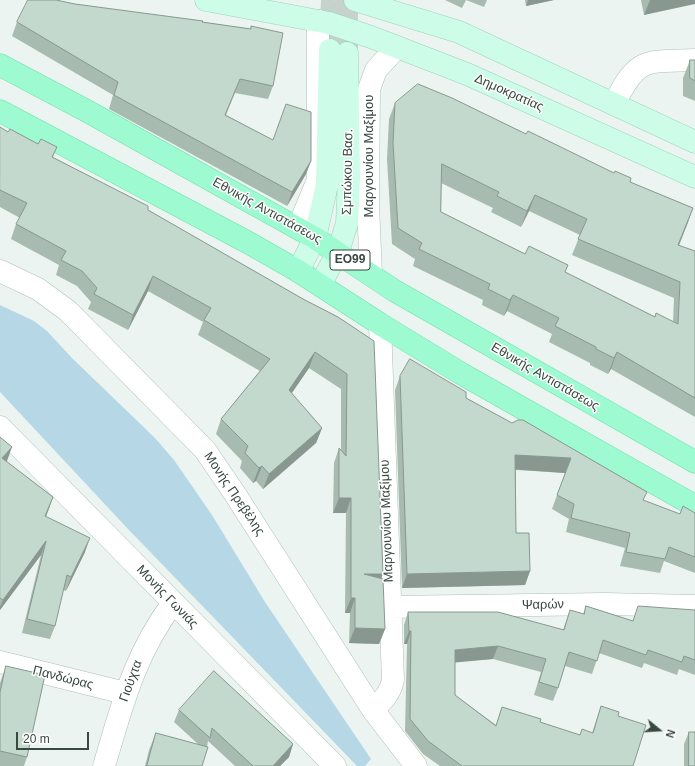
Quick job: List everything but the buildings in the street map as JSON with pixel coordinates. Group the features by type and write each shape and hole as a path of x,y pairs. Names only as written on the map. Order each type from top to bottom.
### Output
{"main road":[{"name":"Δημοκρατίας","path":"206,0 318,21 341,27 397,47 467,74 695,177"},
{"path":"355,0 459,32 695,142"},
{"path":"409,0 424,20"},
{"name":"Σμπώκου Βασ.","path":"298,271 306,233 321,218 328,177 338,51 349,201 346,229 338,252 320,285"},
{"name":"Εθνικής Αντιστάσεως","path":"0,65 87,111 306,233 338,252 395,291 482,342 695,462"},
{"name":"ΕΟ99","path":"0,111 138,183 298,271 380,324 462,374 695,506"}],"street":[{"path":"306,233 318,180 318,21"},
{"name":"Μαργουνίου Μαξίμου","path":"371,275 368,204 369,89 376,70 397,47"},
{"path":"614,104 630,74 644,64 695,60"},
{"name":"Μονής Πρεβέλης","path":"0,271 38,289 68,311 205,450 232,489 373,710 416,766"},
{"name":"Μαργουνίου Μαξίμου","path":"373,710 391,690 393,680 380,324"},
{"name":"Μονής Γωνιάς","path":"0,427 173,604 335,766"},
{"name":"Γιούχτα","path":"104,766 125,693 144,647 157,624 173,604"},
{"name":"Ψαρών","path":"390,606 606,604 695,606"},
{"name":"Πανδώρας","path":"0,662 125,693"}],"shaded area":[{"path":"0,305 34,321 47,331 72,358 155,438 174,460 212,515 265,602 371,759 365,766 357,766 128,529 0,392"}],"tunnel":[{"path":"330,50 332,0"},
{"path":"347,0 347,53"}]}
